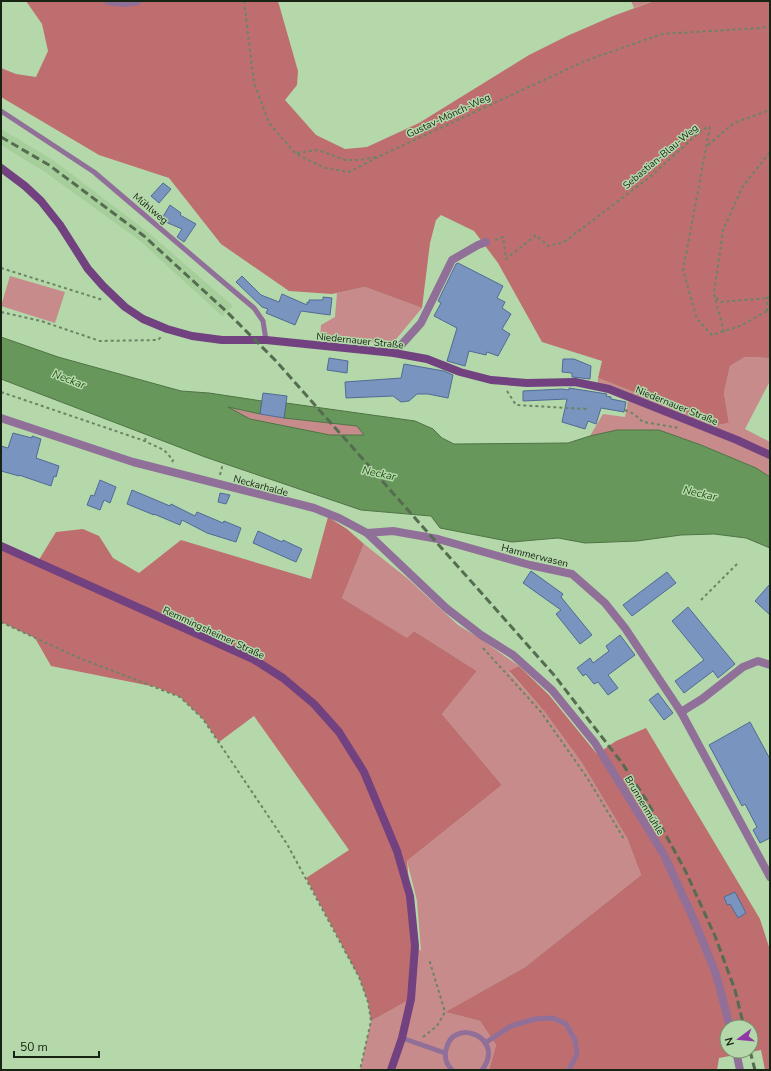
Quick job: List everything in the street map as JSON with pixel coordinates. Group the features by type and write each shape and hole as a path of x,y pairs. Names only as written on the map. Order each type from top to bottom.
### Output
{"main road":[{"name":"Niedernauer Straße","path":"1,168 41,200 60,225 88,268 125,307 144,319 167,329 192,336 222,340 266,340 394,353 427,360 460,372 491,380 527,383 575,382 609,389 737,440 770,455"},
{"name":"Remmingsheimer Straße","path":"1,546 253,659 283,678 314,704 339,732 364,772 382,812 397,851 410,896 415,946 411,999 402,1038 391,1070"}],"street":[{"path":"108,1 124,3 137,1"},
{"path":"394,353 421,324 452,260 486,242"},
{"name":"Neckarhalde","path":"1,418 133,462 314,508 339,518 367,533 446,608 481,635"},
{"name":"Hammerwasen","path":"367,533 393,531 438,539 530,565 572,574 605,603 625,628 681,712 770,877"},
{"name":"Brunnenmühle","path":"481,635 513,655 552,690 595,743 664,855 694,920 716,974 728,1019"},
{"path":"681,712 702,699 743,667 758,661 770,665"},
{"path":"737,1059 739,1070"}],"lane":[{"name":"Mühlweg","path":"1,111 94,172 222,280 254,308 263,320 266,340"},
{"path":"486,1043 511,1026 535,1019 553,1018 566,1024 575,1040 577,1054 569,1070"},
{"path":"452,1070 446,1060 446,1046 450,1040 461,1033 468,1032 481,1037 486,1043 488,1057 482,1070"},
{"path":"402,1038 445,1053"}],"path":[{"name":"Gustav-Mönch-Weg","path":"244,1 254,83 269,123 296,154 325,168 349,172 380,156 584,61 662,34 761,28 770,26"},
{"path":"707,145 734,123 770,110"},
{"name":"Sebastian-Blau-Weg","path":"486,242 503,237 506,259 536,235 548,246 564,242 650,178 703,129 710,127 683,270 697,319 712,335 724,332"},
{"path":"296,154 318,150 345,160 359,160 380,156"},
{"path":"767,298 769,311 740,326 724,332 714,294 723,230 743,186 770,152"},
{"path":"1,268 103,300"},
{"path":"715,298 721,302 767,298 770,296"},
{"path":"1,312 41,321 100,341 158,340 167,329"},
{"path":"491,380 509,392 516,405 586,409 588,406"},
{"path":"1,392 145,441 164,450 173,460 169,472"},
{"path":"145,441 146,436"},
{"path":"701,600 738,563"},
{"path":"1,622 77,657 180,697 203,719 287,844 359,977 368,1002 371,1021 360,1070"},
{"path":"482,647 541,712 588,779 624,839"},
{"path":"415,1042 437,1026 445,1012 429,959"}],"shaded area":[{"path":"26,1 278,1 298,71 297,85 285,100 316,135 345,149 367,147 419,123 529,55 567,36 613,16 654,1 770,1 770,358 745,357 730,366 724,393 729,423 718,425 598,378 602,361 542,342 498,263 474,231 441,215 436,220 430,243 422,308 365,287 332,294 289,291 221,244 169,178 99,155 1,97 1,68 16,74 36,77 48,51 42,24"},
{"path":"631,1 654,1 634,8"},
{"path":"1,129 53,160 149,233 233,306 222,316 139,240 45,172 1,145"},
{"path":"10,276 65,292 55,323 1,306"},
{"path":"365,287 422,308 392,344 320,338 321,325 335,317 337,293"},
{"path":"745,357 770,358 770,381 745,429 770,442 770,477 756,468 701,445 590,436 603,414 625,417 628,401 597,389 598,378 718,425 729,423 724,393 730,366"},
{"path":"226,407 260,414 358,426 364,435 330,435 250,419"},
{"path":"328,517 347,529 364,544 342,598 407,638 414,631 477,671 442,714 502,785 407,861 415,946 411,999 371,1021 368,1002 359,977 306,878 349,850 254,716 219,742 203,719 180,697 156,687 51,666 35,638 1,622 1,546 37,563 56,532 83,529 99,536 113,558 139,573 181,540 311,579"},
{"path":"364,544 407,578 458,625 519,666 509,672 544,711 582,763 627,838 641,875 525,967 445,1012 480,1021 496,1045 489,1070 360,1070 371,1021 411,999 415,946 421,951 417,901 407,861 502,785 442,714 477,671 414,631 408,639 342,598"},
{"path":"519,666 549,695 597,754 616,741 646,728 760,919 770,950 770,1070 765,1070 761,1050 759,1050 759,1019 719,1019 719,1058 717,1070 489,1070 496,1045 480,1021 445,1012 525,967 641,875 627,838 582,763 544,711 509,671"}],"water":[{"name":"Neckar","path":"1,337 58,357 181,391 209,393 262,401 260,414 228,407 250,419 330,435 364,435 357,426 284,418 286,403 415,421 433,429 442,438 454,444 568,443 617,430 659,430 701,445 756,468 770,477 770,548 746,538 714,534 681,535 637,541 585,543 558,538 512,542 440,528 431,516 361,510 205,457 1,379"}],"building":[{"path":"163,183 171,189 159,203 151,196"},
{"path":"170,205 181,213 180,215 196,224 184,242 177,237 182,229 161,220"},
{"path":"458,263 503,286 497,298 505,302 502,308 511,314 502,329 510,334 498,356 487,352 486,355 469,351 465,366 447,361 457,328 434,316 441,303 438,301 456,264"},
{"path":"242,276 261,295 279,302 282,294 307,305 309,300 323,300 323,297 332,298 330,315 301,311 295,325 266,313 268,309 262,307 236,282"},
{"path":"329,358 348,361 347,373 327,370"},
{"path":"563,359 574,359 591,366 590,379 572,377 572,373 562,372"},
{"path":"404,364 444,371 453,375 448,398 428,394 417,394 409,401 401,402 393,396 346,398 345,382 401,378"},
{"path":"569,388 607,394 606,396 611,397 611,399 626,402 624,412 601,408 596,424 588,421 585,429 562,422 567,399 523,401 523,391 569,390"},
{"path":"263,393 287,396 284,418 260,414"},
{"path":"13,433 41,439 36,458 59,466 56,477 54,476 51,486 19,475 1,471 1,446 8,448"},
{"path":"100,480 116,487 110,503 104,500 100,510 87,505 91,495 94,496"},
{"path":"132,490 170,506 171,504 195,516 197,512 223,523 224,521 241,528 236,542 207,533 182,520 180,525 127,504"},
{"path":"220,493 230,495 226,504 218,502"},
{"path":"258,531 302,549 296,562 253,543"},
{"path":"531,571 563,594 561,597 592,635 580,644 556,614 561,610 523,583"},
{"path":"667,572 676,583 632,616 623,605"},
{"path":"770,584 770,615 755,601"},
{"path":"688,607 735,664 718,678 713,671 684,693 675,681 704,660 672,621"},
{"path":"620,635 635,655 608,675 618,688 608,695 598,682 594,684 586,674 583,676 577,668 590,658 593,663 609,651 606,646"},
{"path":"658,693 673,713 664,720 649,700"},
{"path":"750,722 770,759 770,838 760,843 753,830 757,827 745,804 742,806 709,745"},
{"path":"735,892 746,913 738,918 730,904 727,905 724,897"}],"railway":[{"path":"1,137 49,165 144,236 227,312 276,361 554,675 622,763 647,801 685,870 715,936 735,990 742,1019"},
{"path":"752,1059 755,1070"}]}
